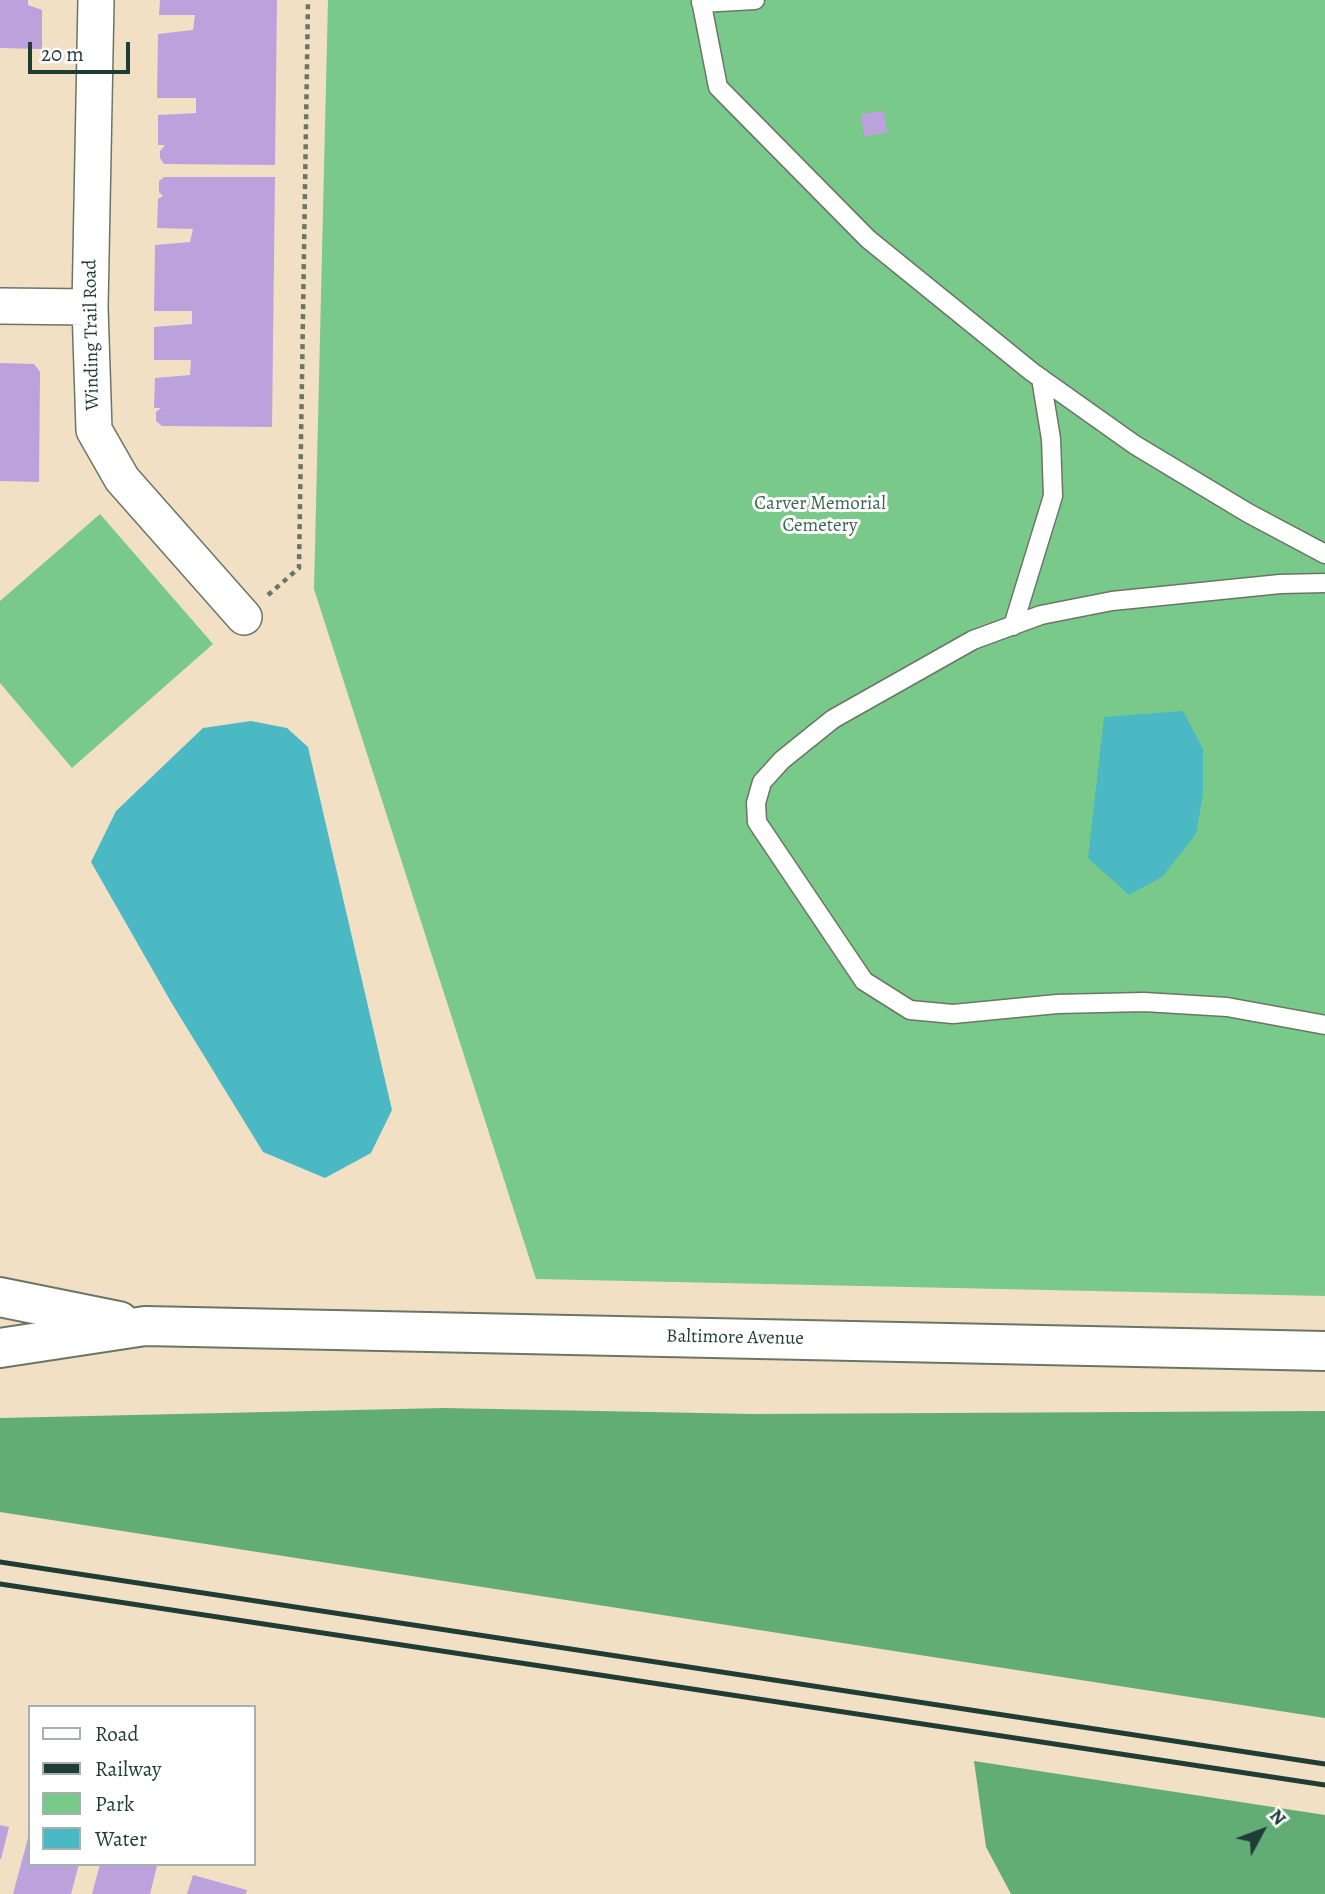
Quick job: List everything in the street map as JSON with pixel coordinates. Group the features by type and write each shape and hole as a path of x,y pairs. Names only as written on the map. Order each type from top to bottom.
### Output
{"main road":[{"name":"Baltimore Avenue","path":"0,1297 145,1326"},
{"name":"Baltimore Avenue","path":"0,1348 145,1326 1325,1350"}],"street":[{"name":"Winding Trail Road","path":"96,0 90,307 94,430 122,479 244,617"},
{"path":"0,306 90,307"}],"lane":[{"path":"755,0 701,2 718,87 868,239 1041,378 1146,452 1248,513 1325,554"},
{"path":"1013,626 1053,496 1051,439 1041,378"},
{"path":"1325,583 1112,601 1041,615 973,640 833,719 782,760 762,782 756,803 757,822 864,981 910,1010 953,1014 1058,1004 1144,1002 1227,1007 1325,1026"}],"path":[{"path":"244,617 299,568 308,0"}],"green space":[{"name":"Carver Memorial Cemetery","path":"328,0 1325,0 1325,1296 536,1279 314,589"},
{"path":"100,514 213,644 72,768 0,683 0,601"},
{"path":"444,1408 752,1414 1325,1411 1325,1718 0,1512 0,1418"},
{"path":"974,1761 1325,1815 1325,1894 1011,1894 986,1847"}],"water":[{"path":"1183,711 1203,749 1203,794 1196,834 1162,877 1129,895 1088,858 1104,717"},
{"path":"251,721 287,728 308,747 392,1110 371,1153 325,1178 263,1152 171,1002 91,862 116,811 203,728"}],"building":[{"path":"0,0 28,0 28,5 42,10 42,49 0,48"},
{"path":"160,0 277,0 275,165 164,164 160,151 165,145 158,145 158,115 196,113 196,98 157,98 158,34 193,30 195,15 159,15"},
{"path":"884,111 887,133 864,136 861,114"},
{"path":"164,177 275,177 272,427 162,426 156,421 156,412 161,408 154,408 155,378 190,375 191,360 154,360 154,327 192,324 192,311 154,311 155,245 190,242 193,229 157,228 158,199 163,196 159,192 159,181"},
{"path":"0,363 34,364 40,372 39,482 0,481"},
{"path":"0,1825 9,1827 1,1859 0,1859"},
{"path":"28,1838 28,1866 78,1866 71,1894 13,1894"},
{"path":"99,1866 157,1866 150,1894 92,1894"},
{"path":"193,1875 247,1890 246,1894 187,1894"}],"railway":[{"path":"0,1562 1325,1764"},
{"path":"0,1584 1325,1785"}]}
